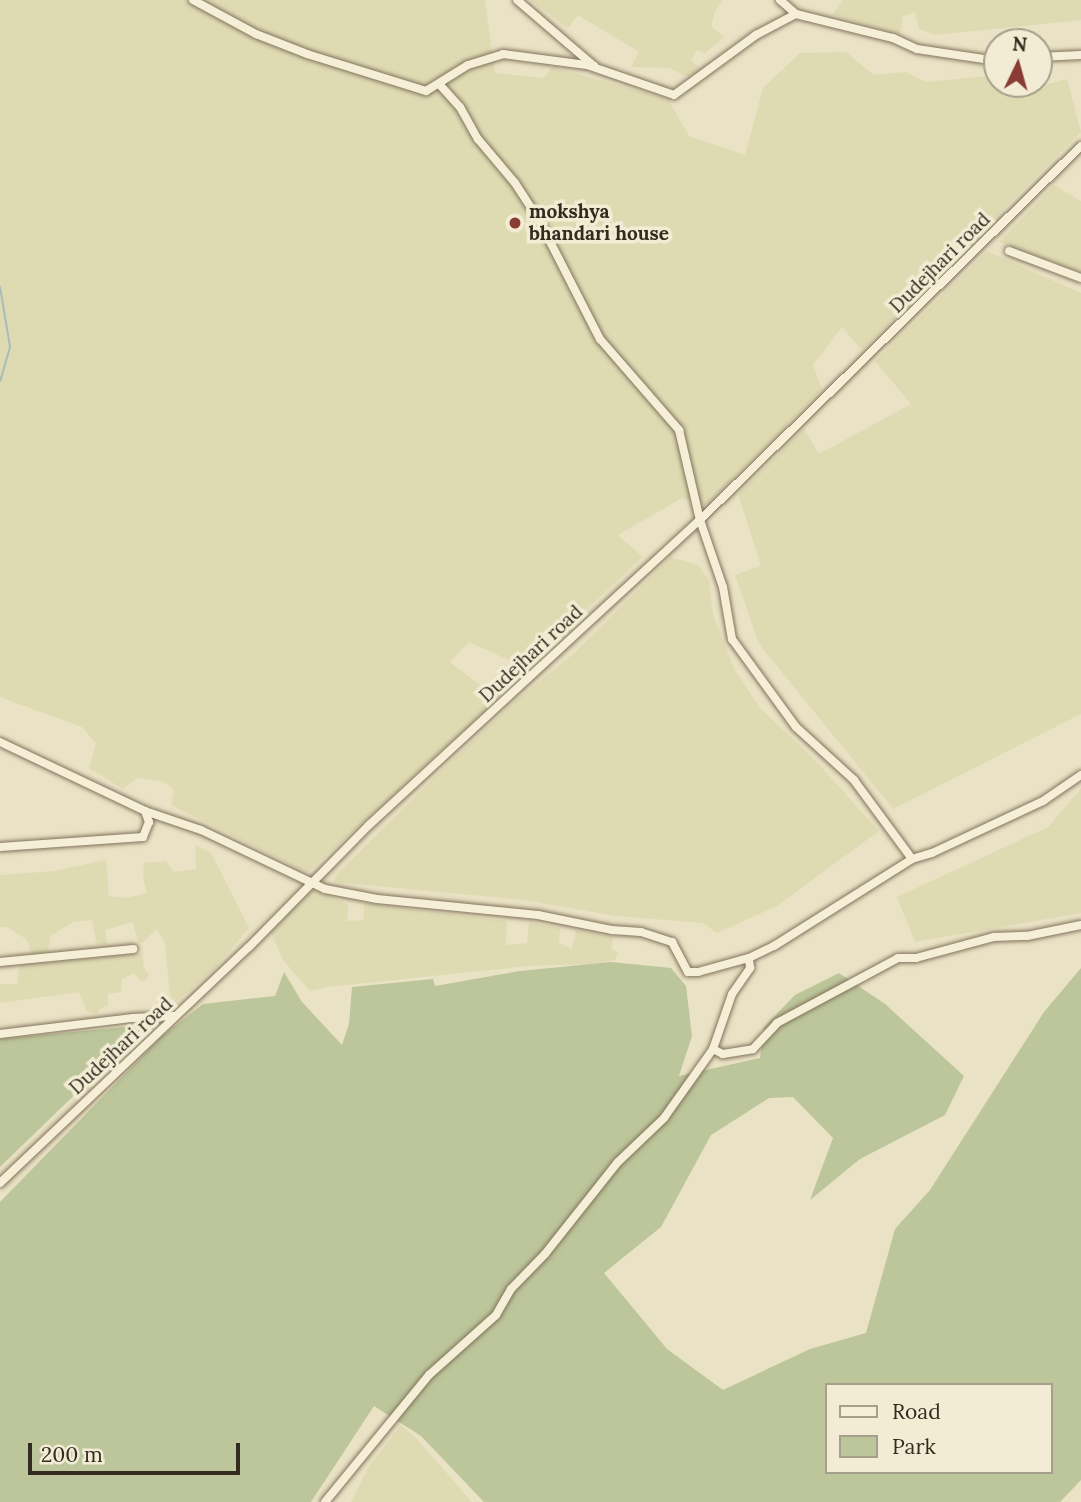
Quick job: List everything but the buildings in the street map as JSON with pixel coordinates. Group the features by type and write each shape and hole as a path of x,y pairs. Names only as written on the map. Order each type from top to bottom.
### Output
{"street":[{"path":"193,0 256,34 320,59 426,91 440,85 468,65 503,54 590,65 674,95 757,35 796,14"},
{"path":"517,0 594,66 590,65"},
{"path":"780,0 796,14 893,38 917,49 983,59"},
{"path":"1053,56 1081,55"},
{"path":"440,85 460,107 478,139 514,183 539,220 600,339 679,430 700,520 723,587 732,639 796,727 854,780 912,859"},
{"name":"Dudejhari road","path":"0,1183 369,825 700,520 1081,146"},
{"path":"1009,251 1081,278"},
{"path":"0,742 145,811 201,830 310,884 377,899 537,915 612,930 641,932 672,942 688,972 749,958 820,919 912,859 1034,806 1081,775"},
{"path":"0,848 143,837 149,822 145,811"},
{"path":"713,1049 723,1054 753,1049 777,1023 898,958 916,958 994,937 1027,936 1081,925"},
{"path":"0,962 133,949"},
{"path":"325,1502 429,1374 496,1315 511,1289 545,1254 618,1162 664,1118 713,1049 732,994 750,968 749,958"},
{"path":"0,1034 133,1017 175,1016"}],"shaded area":[{"path":"0,0 485,0 495,73 544,78 552,67 668,99 689,136 745,155 763,88 800,53 846,52 874,75 906,72 926,82 983,76 983,98 1053,98 1053,83 1067,79 1081,132 862,350 842,327 813,365 822,389 707,505 682,498 618,535 643,557 524,667 469,642 450,662 498,699 307,873 171,805 174,790 165,782 137,778 123,789 89,768 96,743 82,727 0,697"},
{"path":"530,0 722,0 715,11 711,26 724,37 705,53 697,50 691,60 701,69 688,77 669,68 631,67 639,52 578,15 568,28"},
{"path":"843,0 1081,0 1081,20 935,35 919,29 915,12 903,16 900,34 832,15"},
{"path":"1054,185 1081,201 1081,272 999,242"},
{"path":"987,251 1081,293 1081,714 893,809 759,644 735,575 761,566 738,494 804,429 819,454 911,404 875,361"},
{"path":"671,557 698,565 709,580 713,615 734,668 759,707 816,761 879,831 777,906 717,933 703,923 615,916 524,900 334,882 336,875 449,763 519,698 573,654"},
{"path":"1081,788 1081,913 915,942 897,897 1048,827"},
{"path":"195,845 211,853 249,928 217,966 176,1002 170,996 165,943 157,929 142,943 138,943 133,922 105,930 107,944 97,945 92,920 73,922 50,936 48,954 33,955 26,939 7,927 0,927 0,875 54,871 106,860 109,896 126,898 147,893 143,878 144,863 166,861 174,872 196,869"},
{"path":"312,890 348,904 347,921 363,920 364,903 507,921 506,945 527,943 529,922 560,928 559,943 572,949 576,930 613,937 611,949 618,952 615,960 593,964 528,966 310,991 283,960 269,929"},
{"path":"142,953 144,968 149,975 145,981 140,981 134,973 122,979 121,992 108,994 108,1005 101,1008 98,1014 87,1012 79,992 0,1003 0,984 17,984 20,965"},
{"path":"401,1425 417,1439 472,1502 351,1502 368,1468"}],"green space":[{"path":"611,962 671,968 686,986 692,1036 679,1076 760,1058 764,1027 795,995 839,973 885,1004 964,1076 945,1115 860,1159 810,1200 833,1138 793,1097 769,1098 711,1135 661,1227 604,1273 667,1349 723,1390 810,1349 866,1333 895,1229 930,1190 1044,1012 1081,968 1081,1480 1060,1502 484,1502 421,1436 374,1406 311,1502 0,1502 0,1202 161,1037 203,1004 275,996 284,972 302,1002 342,1045 349,1024 352,987 433,979 435,986 520,971"},
{"path":"156,1024 124,1047 0,1167 0,1039"}],"waterway":[{"path":"0,287 10,347 0,381"}],"place":[{"name":"mokshya bhandari house","path":"515,223"}]}
